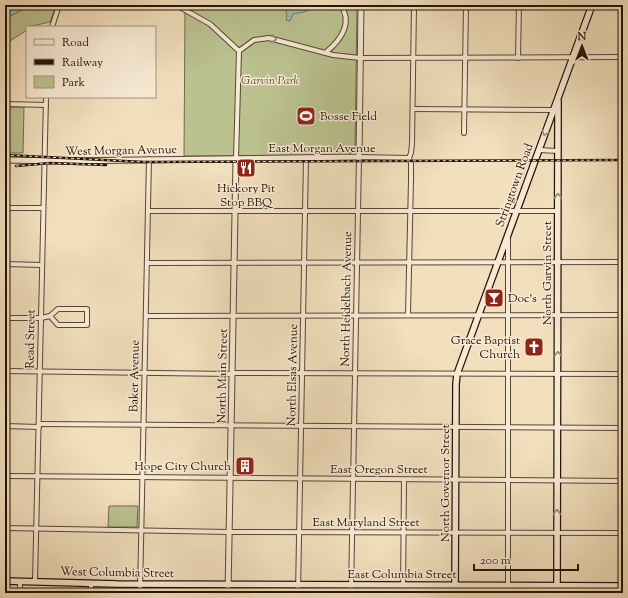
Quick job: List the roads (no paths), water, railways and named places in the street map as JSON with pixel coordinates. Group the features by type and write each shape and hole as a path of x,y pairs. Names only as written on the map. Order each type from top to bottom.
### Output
{"main road":[{"name":"Stringtown Road","path":"457,374 477,315 592,5"},
{"name":"North Garvin Street","path":"557,593 558,96"},
{"name":"North Governor Street","path":"455,593 457,374"},
{"name":"West Columbia Street","path":"5,581 228,584"},
{"name":"East Columbia Street","path":"228,584 623,586"}],"street":[{"path":"52,26 59,5"},
{"path":"176,5 210,24 239,51 236,159"},
{"path":"325,53 343,33 346,20 344,10 341,5"},
{"path":"344,10 347,5"},
{"name":"North Heidelbach Avenue","path":"351,593 354,374 358,263 361,5"},
{"path":"408,315 411,163 409,158 411,153 413,109 414,5"},
{"path":"464,133 466,5"},
{"path":"518,58 519,5"},
{"path":"239,51 254,40 269,38 325,53 360,58 623,57"},
{"name":"Read Street","path":"36,582 40,318 46,98"},
{"path":"5,104 46,105"},
{"path":"413,109 553,110"},
{"path":"539,150 558,151"},
{"name":"East Morgan Avenue","path":"236,159 359,157 409,158"},
{"name":"North Elsas Avenue","path":"298,593 306,158"},
{"name":"Baker Avenue","path":"140,593 149,159"},
{"name":"West Morgan Avenue","path":"5,160 236,159"},
{"name":"North Main Street","path":"228,593 236,159"},
{"path":"5,208 43,208"},
{"path":"148,211 558,211"},
{"path":"508,234 508,585"},
{"path":"147,264 623,262"},
{"path":"5,264 42,265"},
{"path":"5,318 40,318 50,316 58,309 87,309 87,325 58,325 50,316"},
{"path":"146,316 623,315"},
{"path":"5,371 145,374 623,374"},
{"path":"5,426 143,425 623,428"},
{"name":"East Oregon Street","path":"5,476 230,479 623,480"},
{"path":"403,593 404,480"},
{"name":"East Maryland Street","path":"5,528 229,532 623,533"},
{"path":"20,582 20,593"},
{"path":"91,583 91,593"}],"railway":[{"path":"5,155 144,162 623,160"},
{"path":"16,166 50,163 106,165"}],"place":[{"name":"Bosse Field","path":"306,116"},
{"name":"Hickory Pit Stop BBQ","path":"246,168"},
{"name":"Doc's","path":"494,298"},
{"name":"Grace Baptist Church","path":"534,347"},
{"name":"Hope City Church","path":"245,466"}],"park label":[{"name":"Garvin Park","path":"270,80"}]}
